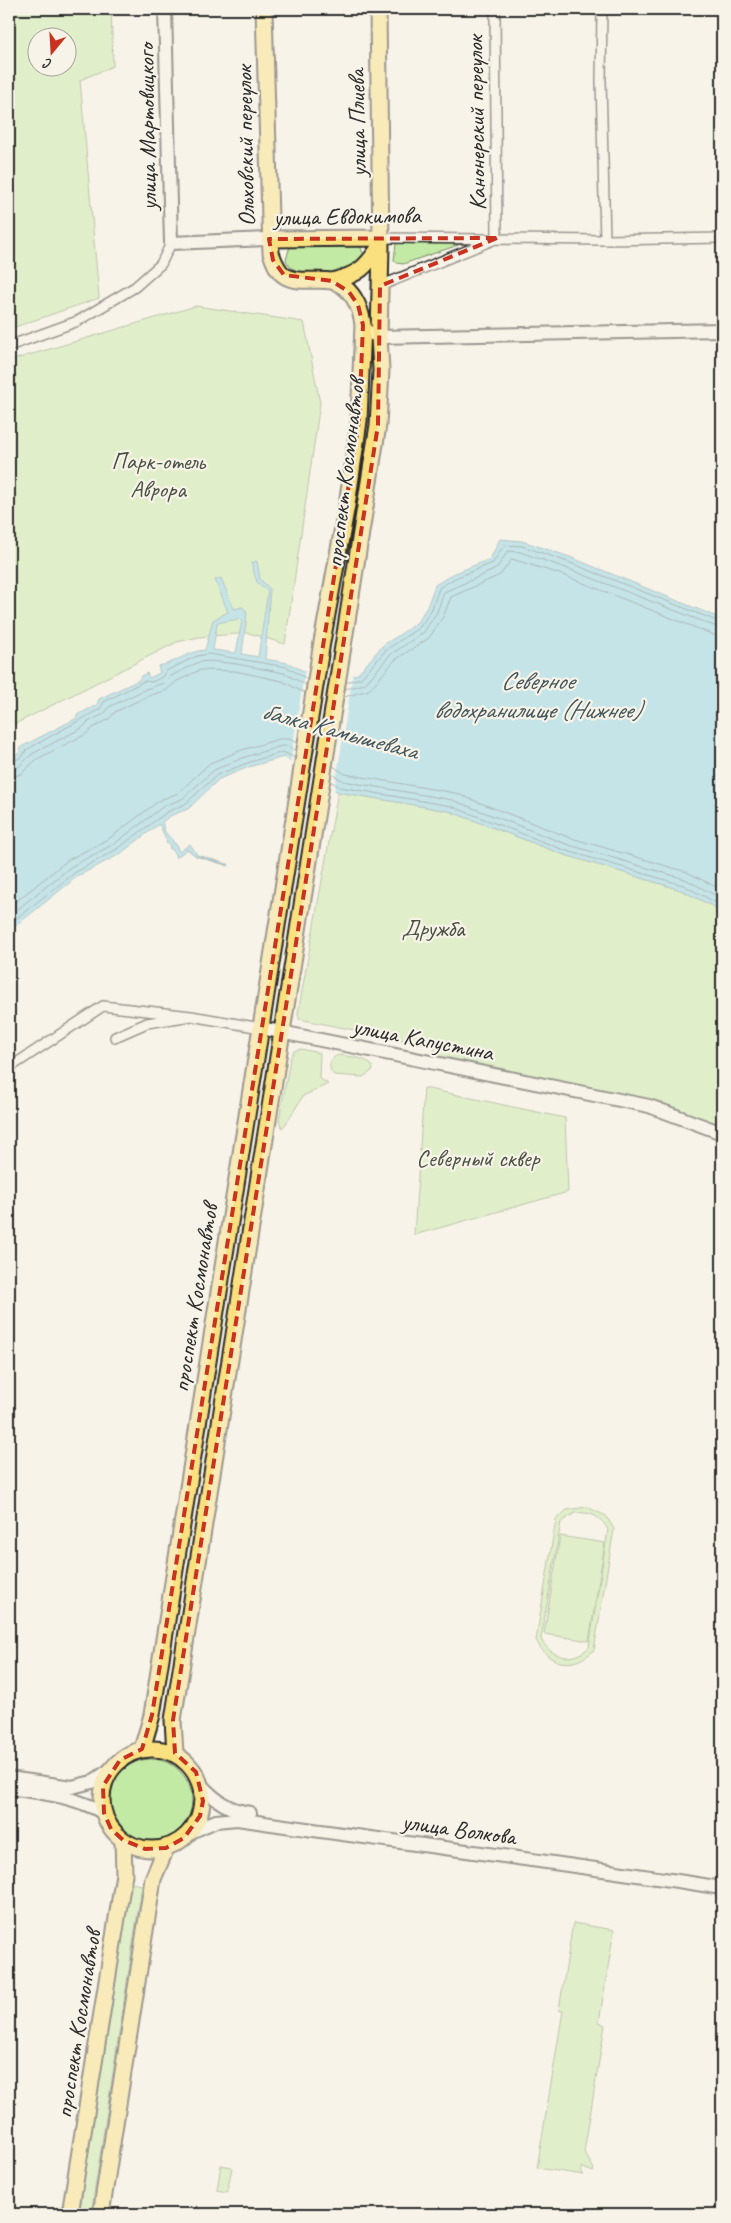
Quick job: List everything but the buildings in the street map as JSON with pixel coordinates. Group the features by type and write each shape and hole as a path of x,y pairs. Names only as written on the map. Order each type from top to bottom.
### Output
{"main road":[{"name":"улица Мартовицкого","path":"165,9 171,244"},
{"name":"Ольховский переулок","path":"264,9 269,239 273,260 284,276 293,280 332,281"},
{"name":"улица Плиева","path":"378,9 381,241"},
{"name":"улица Евдокимова","path":"171,244 269,239 381,241"},
{"path":"332,281 347,278 360,271 381,241"},
{"name":"проспект Космонавтов","path":"175,1753 173,1720 342,645 367,507 378,426 381,370 379,337 381,241"},
{"path":"332,281 349,292 355,299 362,316 364,330 379,337 722,330"},
{"name":"проспект Космонавтов","path":"142,1749 152,1715 322,642 347,505 357,430 363,325"},
{"name":"улица Капустина","path":"261,1028 649,1106 722,1132"},
{"path":"9,1778 72,1787 92,1782 110,1770 120,1760 142,1749 158,1748 175,1753 196,1772 202,1785 203,1801 200,1816 191,1832 177,1843 166,1848 145,1849 123,1840 112,1829 104,1813 103,1786 110,1770"},
{"name":"улица Волкова","path":"202,1785 216,1800 238,1811 722,1881"},
{"path":"9,1788 69,1798 90,1805 104,1813"},
{"name":"улица Волкова","path":"191,1832 216,1821 237,1819 722,1888"},
{"name":"проспект Космонавтов","path":"70,2214 124,1874 123,1840"},
{"path":"101,2214 153,1879 166,1848"}],"street":[{"name":"Канонерский переулок","path":"495,9 498,238"},
{"path":"602,9 601,80 605,240"},
{"path":"380,286 498,238"},
{"name":"улица Евдокимова","path":"381,241 498,238 605,240 722,238"},
{"path":"9,346 78,321 135,287 161,264 171,244"},
{"path":"9,1068 103,1006 191,1016"},
{"name":"улица Капустина","path":"115,1037 146,1023 191,1016 261,1028"}],"highlighted area":[{"path":"497,238 380,286 378,425 173,1720 175,1753 196,1772 203,1801 200,1816 184,1838 166,1848 145,1849 123,1840 111,1829 104,1813 103,1786 120,1760 142,1749 152,1715 359,421 363,325 358,305 349,292 332,281 284,275 273,260 269,239"}],"green space":[{"path":"9,9 111,9 113,66 80,80 99,298 9,329"},
{"path":"461,240 461,244 403,264 397,263 394,260 396,244 400,242"},
{"path":"357,244 364,256 346,273 304,273 290,266 286,260 290,246"},
{"name":"Парк-отель Аврора","path":"196,306 304,322 320,403 285,644 249,633 199,637 177,642 9,727 9,361"},
{"name":"Дружба","path":"338,792 449,811 562,854 681,890 722,911 722,1126 658,1101 563,1084 433,1056 435,1046 299,1019 298,1013"},
{"path":"301,1049 320,1053 319,1078 328,1084 303,1096 282,1128 279,1120 290,1059 294,1051"},
{"path":"339,1055 369,1062 373,1070 363,1077 334,1075 330,1069 330,1064 333,1058"},
{"name":"Северный сквер","path":"424,1088 565,1118 568,1192 414,1235"},
{"path":"587,1507 606,1516 614,1529 594,1650 578,1661 562,1662 554,1660 547,1655 536,1640 556,1519 567,1510","holes":["575,1513 586,1513 599,1518 608,1530 589,1647 577,1655 563,1657 551,1651 541,1639 561,1522"]},
{"path":"560,1536 605,1543 589,1641 544,1634"},
{"path":"151,1759 167,1762 180,1771 189,1784 192,1800 189,1816 180,1829 167,1838 151,1841 135,1838 122,1829 113,1816 110,1800 113,1784 122,1771 135,1762"},
{"path":"131,1883 142,1885 91,2214 79,2214"},
{"path":"573,1923 614,1930 599,2022 605,2025 584,2152 594,2169 593,2172 581,2167 584,2175 537,2168 563,2011 559,2010"},
{"path":"221,2165 232,2167 227,2192 217,2190"}],"water":[{"name":"Северное водохранилище (Нижнее)","path":"500,539 522,541 570,557 722,619 722,911 681,890 562,854 449,811 338,792 284,757 249,767 219,779 188,809 170,816 162,822 165,832 173,843 176,844 179,852 190,844 197,857 187,849 176,858 173,850 169,848 170,845 166,843 167,841 159,824 120,854 78,876 9,931 9,760 20,752 21,747 77,718 77,715 97,705 99,699 139,680 141,676 147,673 149,678 160,673 158,666 205,650 213,620 228,612 215,580 221,578 234,609 243,607 247,613 242,654 258,657 268,591 257,582 251,563 257,561 260,579 270,589 265,659 288,663 325,682 358,674 382,646 416,624 427,607 435,585 453,574 490,559","holes":["242,620 236,653 213,650 217,623"]}],"pier":[{"path":"305,669 325,680 353,673 334,793 290,764"}],"waterway":[{"path":"198,856 228,865"}],"water label":[{"name":"балка Камышеваха","path":"340,730"}]}
